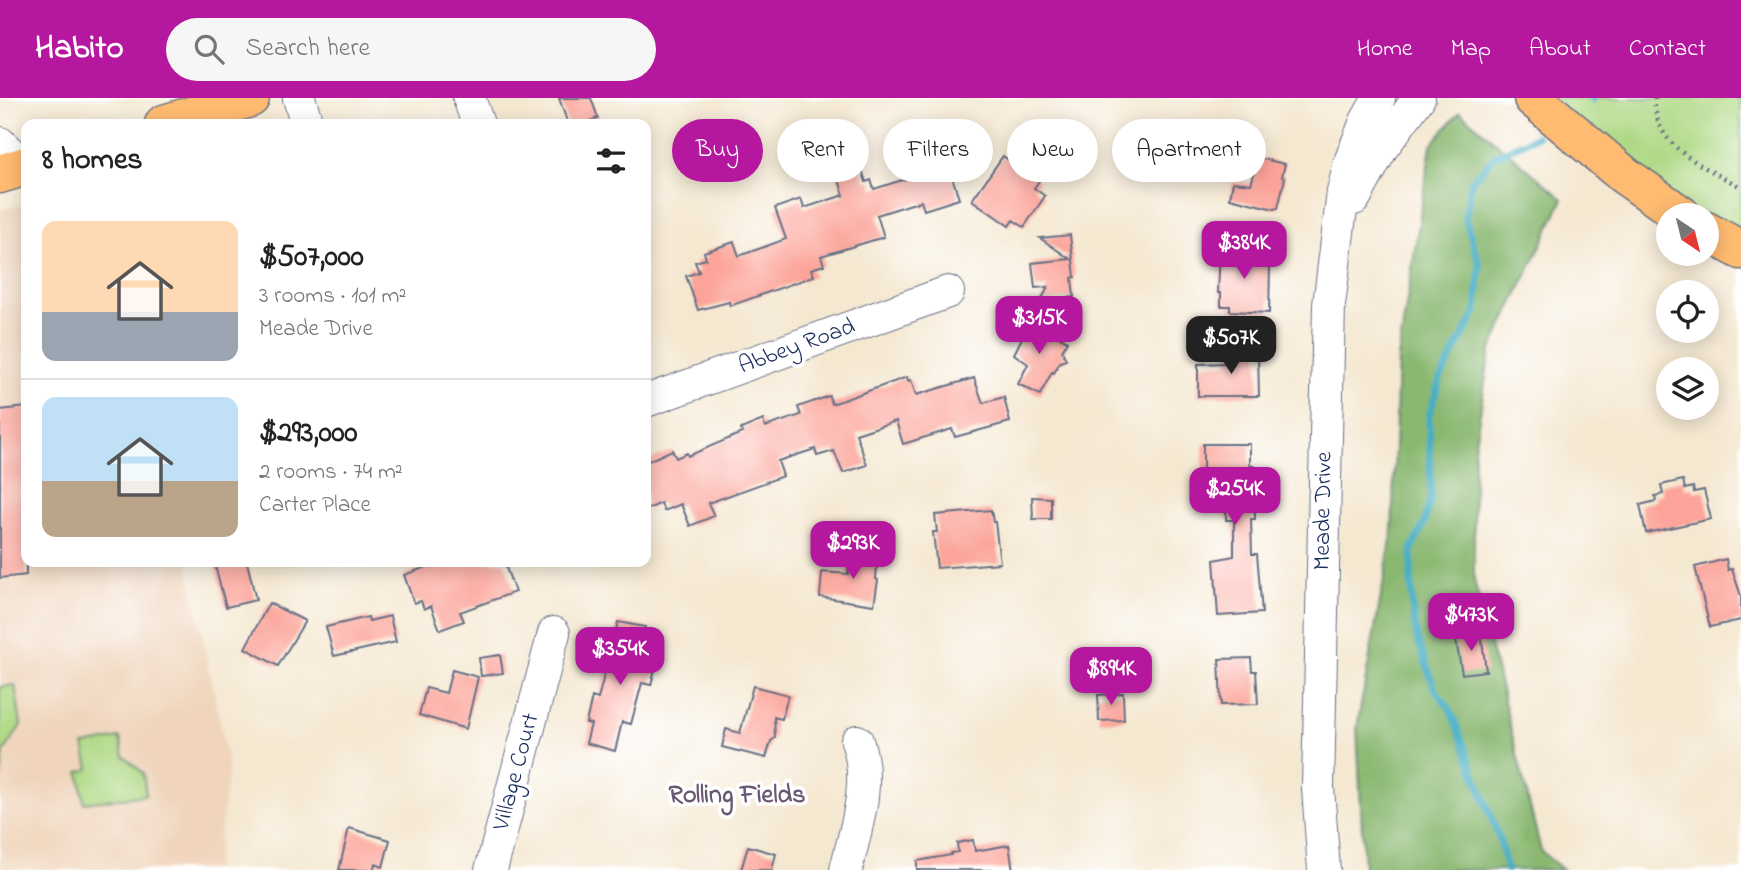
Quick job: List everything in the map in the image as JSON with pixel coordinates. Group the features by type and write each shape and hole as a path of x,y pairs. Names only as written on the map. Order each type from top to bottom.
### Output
{"main road":[{"path":"181,119 250,98"},
{"path":"1533,98 1624,175 1664,203"},
{"path":"1719,237 1741,250"}],"street":[{"path":"299,98 305,119"},
{"path":"469,98 476,119"},
{"name":"Meade Drive","path":"1324,870 1318,788 1329,305 1343,192 1350,162 1366,121 1379,98"},
{"name":"Meade Drive","path":"1338,236 1362,181 1382,148 1419,98"},
{"name":"Abbey Road","path":"651,399 948,292"},
{"name":"Village Court","path":"491,870 554,634"},
{"path":"846,870 865,779 864,760 857,741"},
{"name":"Meade Drive","path":"1301,870 1318,788"}],"path":[{"path":"1655,98 1654,112 1669,141 1693,161 1741,187"}],"shaded area":[{"path":"21,204 21,567 188,567 229,767 215,870 0,870 0,210"}],"green space":[{"path":"1533,98 1741,98 1741,245 1719,234 1719,203 1667,203"},
{"path":"1460,112 1563,199 1490,352 1474,449 1474,580 1541,851 1563,870 1364,870 1357,727 1392,536 1398,358 1431,145"},
{"path":"15,685 21,725 4,752 0,783 0,687"},
{"path":"120,738 124,756 143,773 146,795 84,803 79,772 89,769 84,745"}],"building":[{"path":"559,98 591,98 598,118 566,119"},
{"path":"1003,156 1007,159 1007,182 1038,182 1034,188 1045,196 1024,227 1013,220 1009,226 972,200 985,182 993,182 993,170"},
{"path":"1266,160 1285,164 1282,177 1285,178 1278,208 1230,198 1233,182 1266,182"},
{"path":"871,180 874,189 896,182 954,182 959,199 924,210 921,201 877,215 884,237 821,256 824,265 811,269 814,276 730,306 729,302 698,310 686,276 699,272 695,262 706,259 704,252 734,242 739,256 786,239 775,208 801,199 804,208 844,195 839,182"},
{"path":"1070,235 1075,277 1072,278 1074,297 1041,301 1048,287 1035,288 1032,263 1070,259 1040,238"},
{"path":"1220,250 1264,251 1263,265 1270,265 1269,313 1230,311 1230,306 1221,306 1221,293 1218,293"},
{"path":"1031,320 1067,341 1062,351 1066,360 1060,362 1054,373 1052,372 1040,395 1018,384 1028,364 1014,354"},
{"path":"1228,352 1258,352 1259,396 1198,396 1198,364 1228,363"},
{"path":"907,377 908,381 911,380 916,395 974,378 983,403 1004,397 1010,422 955,437 952,429 903,444 896,421 856,434 867,465 843,473 834,451 817,456 815,449 778,461 783,476 708,503 714,516 690,526 681,504 664,511 661,503 651,508 651,460 672,450 676,458 687,453 688,456 742,433 741,429 763,420 765,427 801,415 798,407 829,396 832,404"},
{"path":"21,408 21,567 26,567 26,575 0,578 0,410"},
{"path":"1203,444 1250,444 1250,466 1254,466 1255,519 1251,519 1252,554 1257,554 1262,613 1218,616 1214,560 1234,556 1234,520 1226,520 1226,500 1218,500 1218,486 1203,486"},
{"path":"1683,480 1685,489 1693,487 1694,492 1704,490 1711,519 1646,533 1640,505 1656,501 1655,496 1663,494 1661,485"},
{"path":"1032,497 1051,498 1051,519 1033,519"},
{"path":"991,510 1000,563 937,568 933,532 937,532 935,515"},
{"path":"850,553 878,555 874,605 820,597 822,572 848,574"},
{"path":"1726,559 1728,570 1732,569 1741,596 1741,620 1710,627 1695,567"},
{"path":"215,567 248,567 256,600 226,607"},
{"path":"426,567 506,567 515,592 460,612 464,621 440,630 431,606 424,609 421,601 414,603 404,575"},
{"path":"269,603 305,621 278,666 245,648"},
{"path":"390,616 396,642 334,656 326,627 368,617 369,621"},
{"path":"618,622 645,627 639,653 658,657 651,685 642,683 631,724 622,722 615,751 586,743 591,724 586,723 592,697 598,699"},
{"path":"1481,632 1486,671 1462,674 1455,635"},
{"path":"500,655 503,673 481,676 479,658"},
{"path":"1251,658 1252,671 1256,671 1258,704 1221,705 1219,659"},
{"path":"452,670 478,677 466,729 419,715 426,688 446,693"},
{"path":"753,686 788,695 782,719 774,717 775,738 771,741 766,758 722,747 726,729 740,733"},
{"path":"1123,693 1124,720 1099,721 1098,695"},
{"path":"349,828 390,840 383,867 375,864 373,870 339,870"},
{"path":"973,840 975,851 1009,845 1013,870 917,870 917,861 951,855 958,852 957,843"},
{"path":"748,846 776,854 772,870 741,870"}],"waterway":[{"path":"1507,870 1500,841 1461,737 1450,709 1435,689 1417,638 1411,573 1412,549 1424,524 1431,496 1429,416 1440,379 1476,312 1480,266 1465,218 1472,181 1495,156 1537,136"}],"district":[{"name":"Rolling Fields","path":"737,796"}]}
